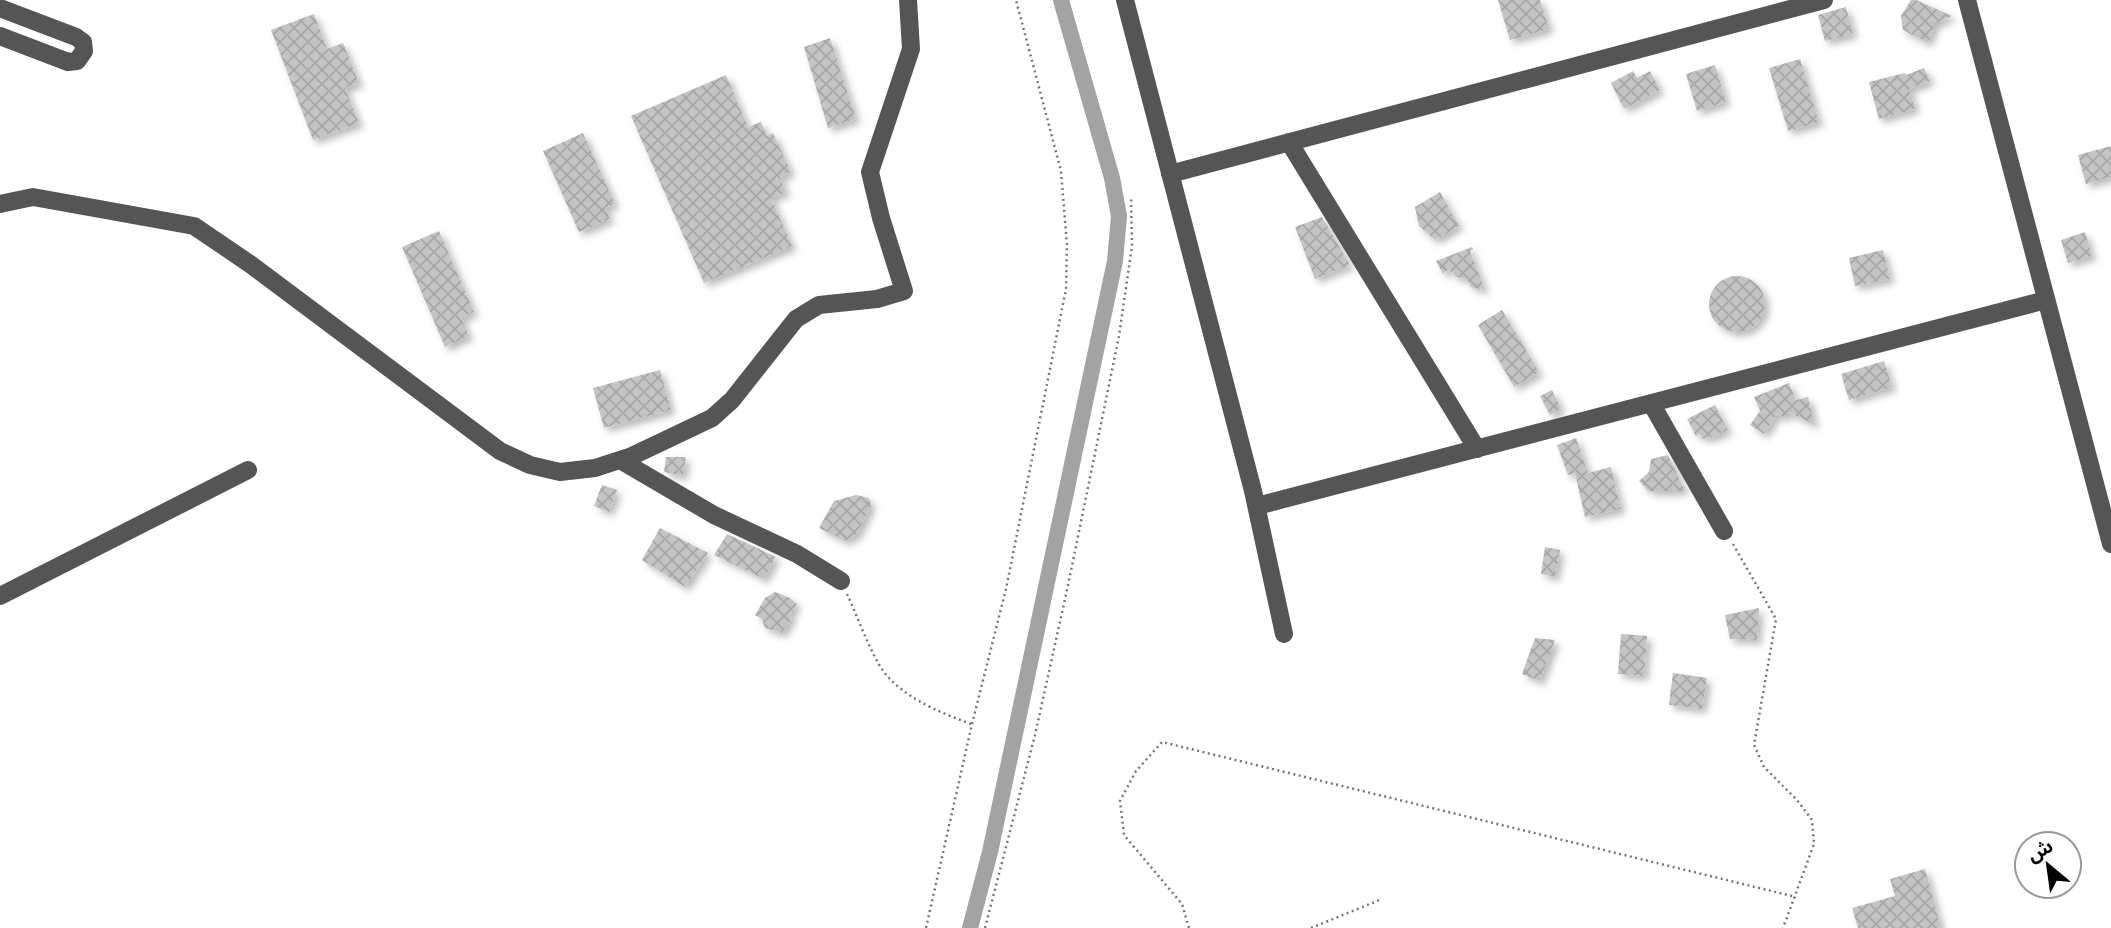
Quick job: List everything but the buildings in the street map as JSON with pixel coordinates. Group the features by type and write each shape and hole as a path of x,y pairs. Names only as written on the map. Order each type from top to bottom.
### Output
{"street":[{"path":"0,204 33,197 194,226 250,264 500,451 530,464 559,472 595,468 620,460 712,418 732,400 796,319 819,305 877,299 904,290 881,218 870,172 911,49 908,0"},
{"path":"1125,0 1257,506 1284,634"},
{"path":"1170,174 1824,0"},
{"path":"1967,0 2111,544"},
{"path":"0,8 76,37 83,42 84,51 77,61 68,62 0,36"},
{"path":"1289,142 1477,449"},
{"path":"1257,506 2046,300"},
{"path":"1651,403 1724,531"},
{"path":"620,460 715,515 797,554 841,581"},
{"path":"0,596 248,470"}],"path":[{"path":"926,928 1006,589 1066,289 1067,245 1060,171 1016,0"},
{"path":"985,928 1047,682 1119,336 1132,246 1131,196"},
{"path":"1724,531 1776,619 1754,745 1764,767 1797,800 1812,820 1814,844 1783,928"},
{"path":"841,581 883,671 899,687 942,713 972,724"},
{"path":"1189,928 1182,904 1124,835 1120,801 1136,771 1162,743 1796,897"},
{"path":"1311,928 1382,899"}],"waterway":[{"path":"970,928 990,852 1115,261 1119,216 1112,178 1061,0"}]}
